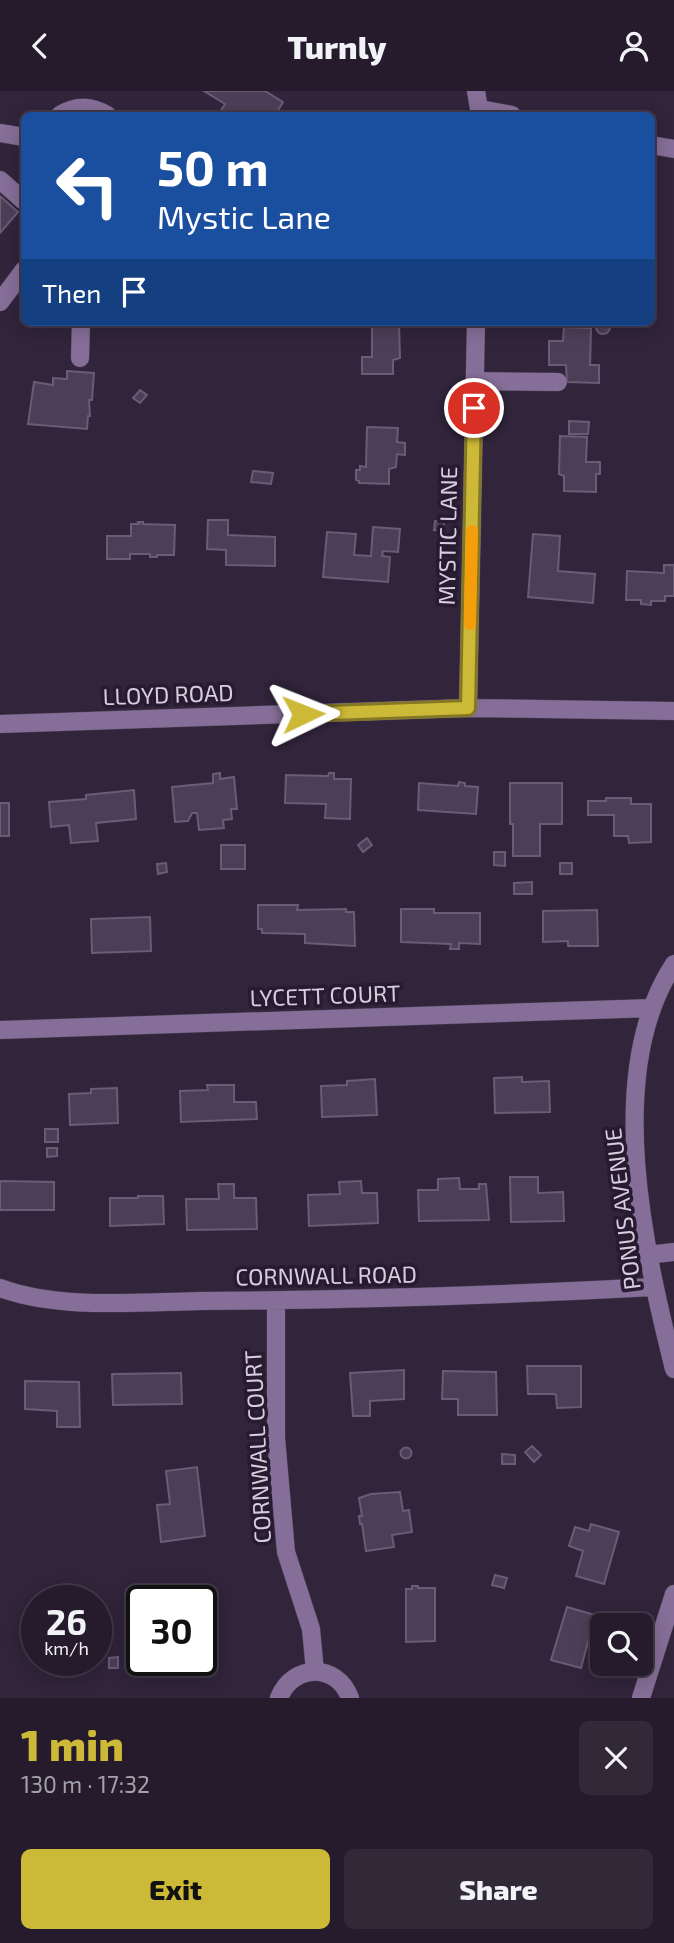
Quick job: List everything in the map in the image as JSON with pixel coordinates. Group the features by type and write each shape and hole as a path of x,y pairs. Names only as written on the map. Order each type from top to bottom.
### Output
{"street":[{"path":"476,91 480,112"},
{"path":"66,112 85,108 98,112"},
{"path":"0,133 21,136"},
{"path":"655,146 674,149"},
{"path":"0,180 21,198"},
{"path":"0,302 21,274"},
{"path":"79,358 81,326"},
{"name":"MYSTIC LANE","path":"468,708 475,326"},
{"path":"474,381 558,382"},
{"name":"LLOYD ROAD","path":"0,724 468,708 674,711"},
{"name":"PONUS AVENUE","path":"674,964 652,1008 640,1054 635,1117 647,1255 674,1369"},
{"name":"LYCETT COURT","path":"0,1030 652,1008"},
{"path":"647,1255 674,1252"},
{"name":"CORNWALL ROAD","path":"0,1288 71,1302 481,1296 654,1287"},
{"name":"CORNWALL COURT","path":"276,1301 276,1438 286,1552 311,1629 314,1671"},
{"path":"641,1698 674,1594"},
{"path":"279,1698 284,1686 293,1678 314,1671 327,1673 339,1680 350,1698"}],"building":[{"path":"204,91 265,91 283,102 277,112 220,112 225,104"},
{"path":"0,196 18,212 0,233"},
{"path":"372,326 399,326 400,358 393,360 393,374 362,374 362,357 372,357"},
{"path":"596,326 610,326 608,332 603,334 598,332 596,327"},
{"path":"564,327 591,328 590,365 599,365 599,383 567,382 566,365 549,365 549,341 563,341"},
{"path":"67,371 94,373 87,429 28,424 34,382 53,385 53,378 67,379"},
{"path":"140,390 147,395 140,403 133,398"},
{"path":"569,421 589,422 588,434 569,434"},
{"path":"367,427 398,428 397,442 405,443 405,455 397,454 396,467 389,469 389,484 359,483 356,480 356,470 360,470 360,466 366,467"},
{"path":"560,436 587,437 586,462 600,462 600,474 596,474 596,492 564,491 564,476 559,474"},
{"path":"253,471 273,473 271,484 251,482"},
{"path":"208,520 228,520 228,535 275,537 275,566 226,565 226,550 207,549"},
{"path":"435,521 444,522 444,531 434,530"},
{"path":"138,522 175,525 174,555 150,557 150,554 130,554 130,559 107,559 107,536 131,536 131,524 139,524"},
{"path":"373,527 400,529 398,552 383,551 382,556 390,557 388,582 323,577 327,532 356,534 354,555 371,556"},
{"path":"533,534 560,536 558,571 595,574 593,603 528,597"},
{"path":"664,565 674,565 674,596 665,596 665,601 651,601 651,605 641,604 641,600 626,600 627,571 664,573"},
{"path":"220,773 220,779 234,777 237,809 231,809 232,819 223,820 224,828 199,830 197,813 192,813 188,821 175,822 172,787 213,783 213,774"},
{"path":"329,773 334,773 334,779 351,779 350,819 325,818 326,804 285,803 286,775 328,776"},
{"path":"459,782 465,783 465,786 478,787 476,814 418,810 419,783 458,786"},
{"path":"510,783 562,783 562,824 540,824 540,856 513,856"},
{"path":"134,790 136,819 96,823 98,841 71,843 69,825 51,827 49,802 86,799 86,795"},
{"path":"606,798 631,798 631,804 651,804 651,842 629,843 628,836 614,836 614,815 588,815 588,801 606,801"},
{"path":"0,803 9,803 9,836 0,836"},
{"path":"367,838 372,845 363,852 358,845"},
{"path":"221,845 245,845 245,869 221,869"},
{"path":"494,852 505,852 505,866 494,865"},
{"path":"166,863 167,872 158,874 157,864"},
{"path":"560,863 572,863 572,874 560,874"},
{"path":"532,882 532,894 514,894 514,883"},
{"path":"258,905 298,905 297,910 346,909 346,912 354,912 355,946 305,943 305,934 262,933 262,929 258,929"},
{"path":"401,909 434,909 434,913 480,913 480,944 459,943 459,949 450,949 451,944 401,942"},
{"path":"597,910 598,946 568,946 568,941 543,942 543,911"},
{"path":"150,917 151,951 92,953 91,919"},
{"path":"522,1077 522,1082 549,1081 550,1112 495,1113 494,1078"},
{"path":"375,1079 377,1115 322,1117 321,1086 347,1085 347,1081"},
{"path":"207,1085 234,1085 234,1102 256,1102 257,1119 181,1122 180,1091 208,1090"},
{"path":"117,1088 118,1123 70,1125 69,1094 91,1093 91,1089"},
{"path":"45,1129 58,1129 58,1142 45,1142"},
{"path":"47,1148 57,1148 57,1156 47,1157"},
{"path":"510,1177 538,1177 538,1193 563,1192 564,1221 511,1222"},
{"path":"459,1178 460,1189 479,1189 479,1184 486,1184 489,1220 419,1221 418,1190 438,1190 438,1179"},
{"path":"0,1181 54,1182 54,1210 0,1210"},
{"path":"361,1181 362,1193 377,1193 378,1223 309,1226 308,1195 340,1194 339,1182"},
{"path":"218,1184 234,1184 234,1198 256,1198 257,1229 187,1230 186,1199 219,1199"},
{"path":"163,1196 164,1224 110,1226 110,1198"},
{"path":"527,1366 581,1366 581,1407 557,1408 554,1394 528,1394"},
{"path":"404,1370 404,1399 370,1401 370,1416 353,1416 350,1373"},
{"path":"443,1371 496,1372 497,1415 458,1415 458,1399 442,1399"},
{"path":"181,1373 182,1404 113,1405 112,1374"},
{"path":"25,1381 79,1382 80,1427 57,1427 57,1411 25,1409"},
{"path":"532,1446 541,1455 534,1462 525,1452"},
{"path":"406,1448 410,1449 410,1457 406,1458 402,1457 401,1453 402,1449"},
{"path":"502,1454 515,1455 515,1464 502,1464"},
{"path":"197,1467 205,1536 161,1542 157,1505 170,1504 166,1471"},
{"path":"400,1492 403,1511 409,1510 412,1532 392,1535 394,1547 366,1551 360,1524 359,1516 362,1516 359,1498 371,1494"},
{"path":"591,1524 619,1532 604,1584 576,1576 583,1551 569,1546 575,1527 589,1531"},
{"path":"495,1575 507,1578 504,1588 492,1585"},
{"path":"412,1586 435,1588 435,1641 406,1642 406,1589 412,1589"},
{"path":"567,1607 590,1614 590,1634 581,1668 551,1660"},
{"path":"118,1657 118,1668 112,1668 112,1658"}],"slow traffic":[{"path":"470,624 472,531"}],"route":[{"path":"303,714 468,708 474,408"}]}
